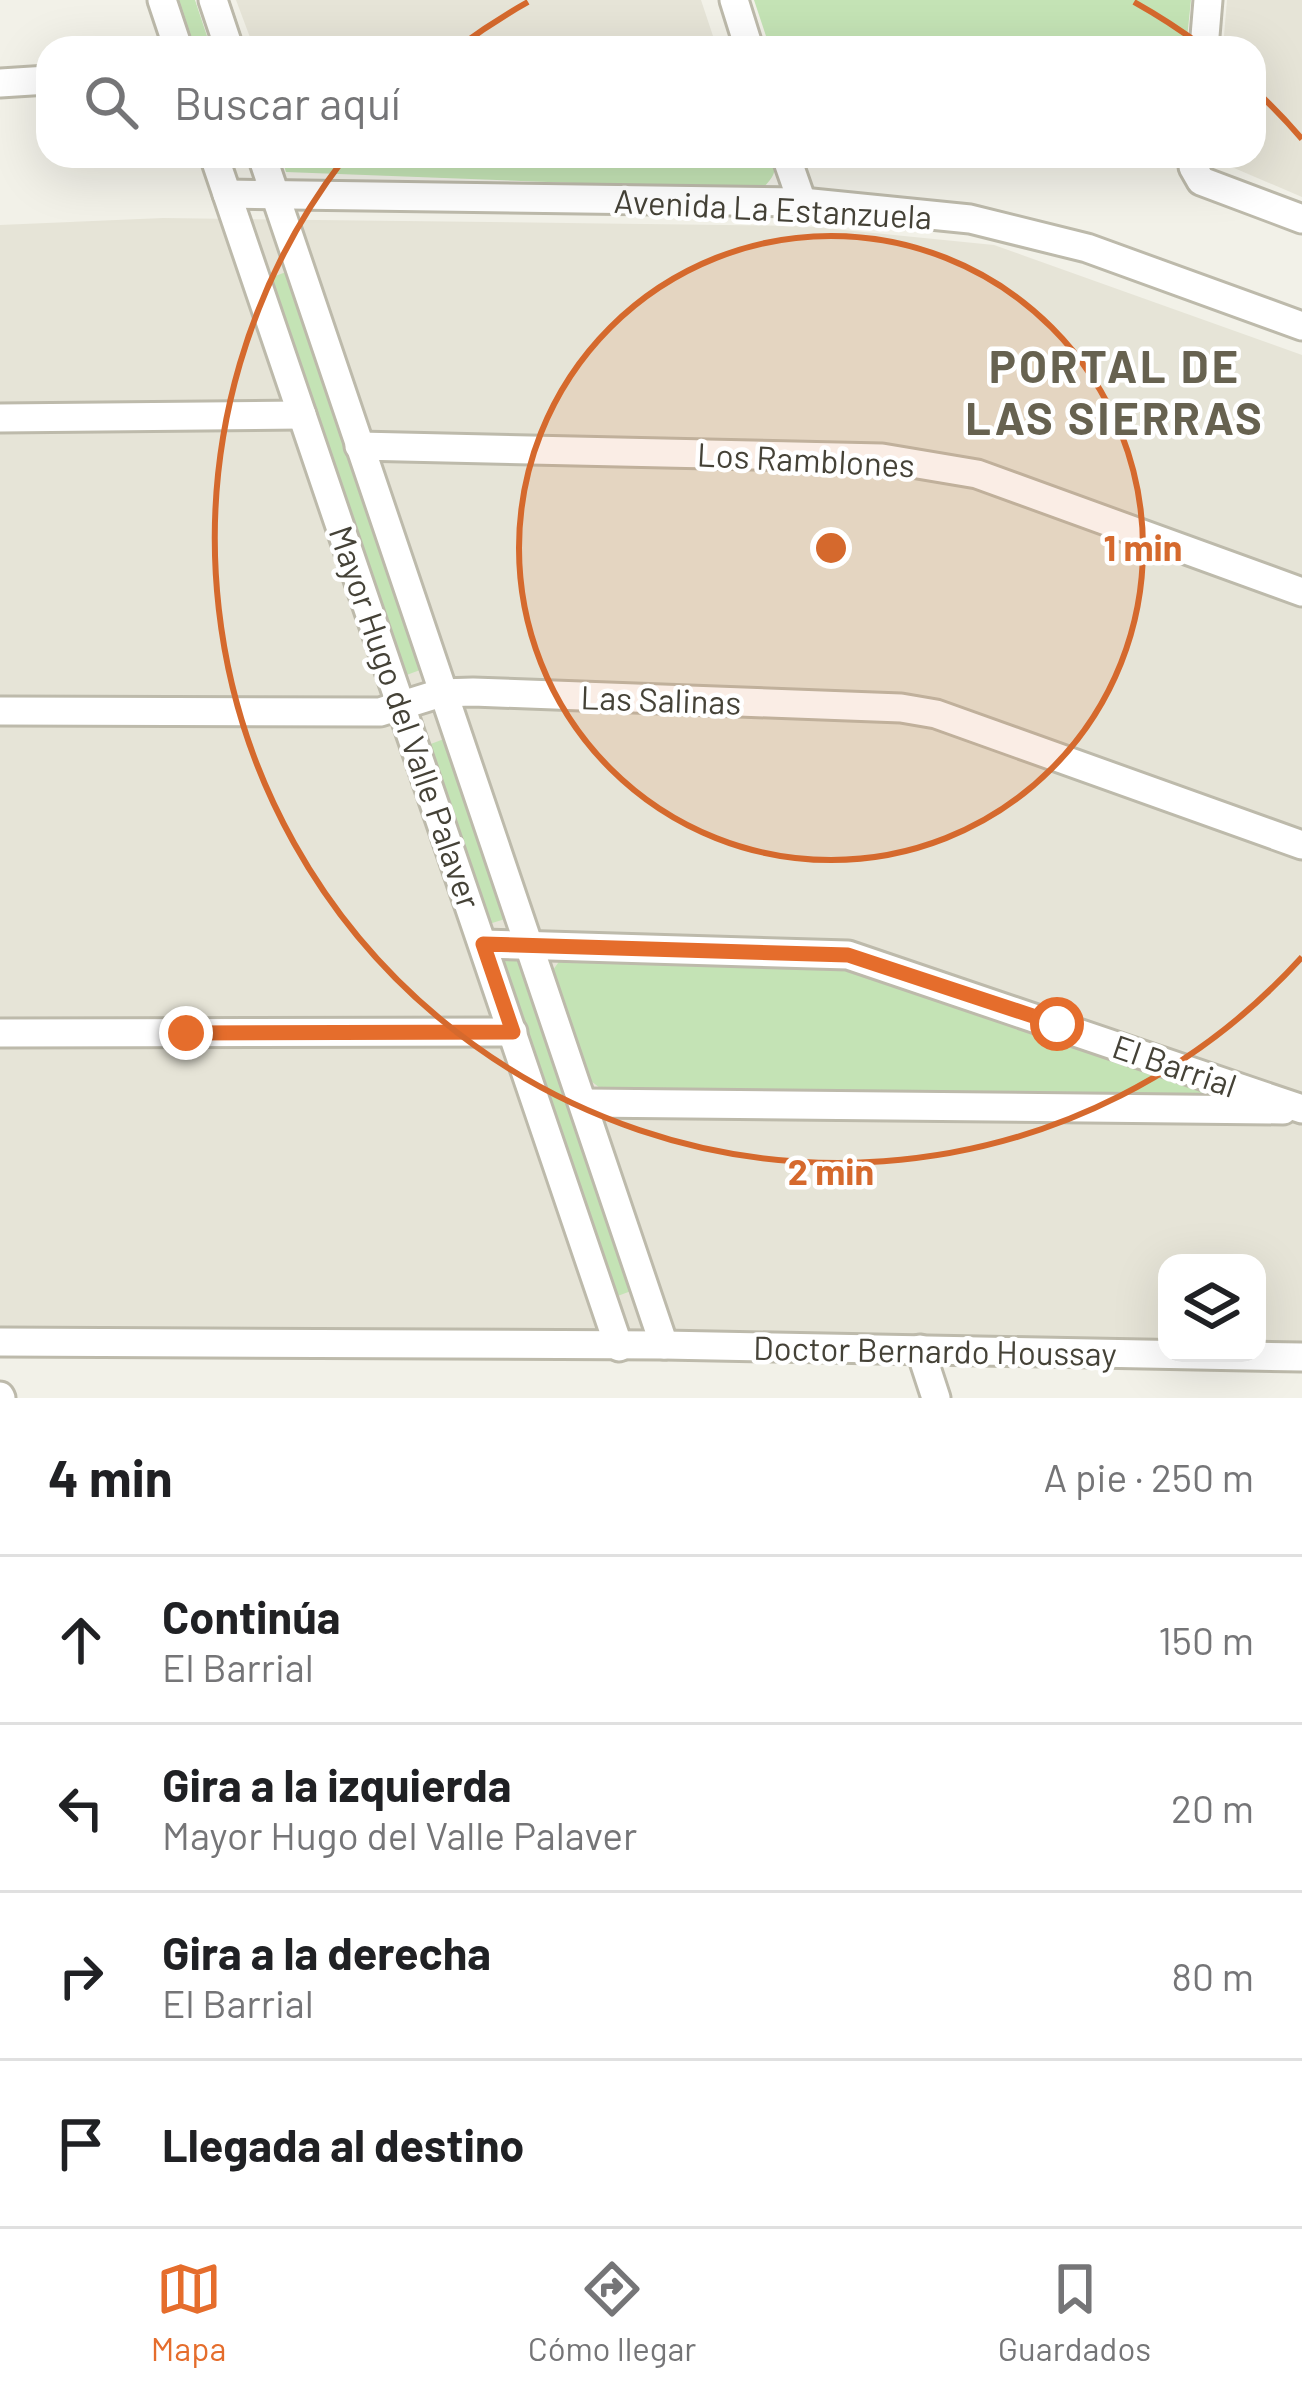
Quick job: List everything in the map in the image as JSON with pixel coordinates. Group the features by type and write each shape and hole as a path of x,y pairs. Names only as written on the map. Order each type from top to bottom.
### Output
{"street":[{"path":"162,0 174,36"},
{"path":"212,0 225,36"},
{"path":"734,0 745,36"},
{"path":"1205,36 1208,0"},
{"path":"0,83 36,81"},
{"name":"Mayor Hugo del Valle Palaver","path":"218,168 513,1032 641,1347"},
{"name":"Mayor Hugo del Valle Palaver","path":"266,168 527,945 585,1103 641,1347"},
{"path":"790,168 802,202"},
{"path":"1196,168 1201,182 1302,219"},
{"name":"Avenida La Estanzuela","path":"227,194 802,202 970,219 1087,248 1302,326"},
{"path":"0,418 302,415"},
{"name":"Los Ramblones","path":"359,446 882,458 941,466 977,474 1302,592"},
{"name":"Las Salinas","path":"0,711 380,712 441,693 901,708 936,714 1302,845"},
{"name":"El Barrial","path":"483,944 848,955 1302,1109"},
{"path":"0,1034 513,1032"},
{"name":"El Barrial","path":"585,1103 1302,1109"},
{"name":"Doctor Bernardo Houssay","path":"0,1342 920,1349 1302,1358"},
{"path":"920,1349 936,1398"}],"shaded area":[{"path":"236,0 701,0 713,36 250,36"},
{"path":"1227,0 1302,0 1302,197 1234,168 1266,168 1266,36 1224,36"},
{"path":"163,218 804,226 994,245 1302,355 1302,1346 1266,1345 1266,1254 1158,1254 1158,1343 0,1327 0,225"}],"green space":[{"path":"177,0 195,0 207,36 189,36"},
{"path":"754,0 1191,0 1187,36 766,36"},
{"path":"285,168 775,168 761,190 286,172"},
{"path":"286,272 420,670 404,676 270,278"},
{"path":"444,739 505,919 489,924 428,745"},
{"path":"563,956 835,963 1202,1086 1206,1097 1201,1102 600,1088 587,1078 553,970"},
{"path":"517,957 631,1291 615,1297 501,962"}],"district":[{"name":"PORTAL DE LAS SIERRAS","path":"1115,391"}],"route":[{"path":"186,1033 513,1032 483,944 848,955 1057,1024"}]}
